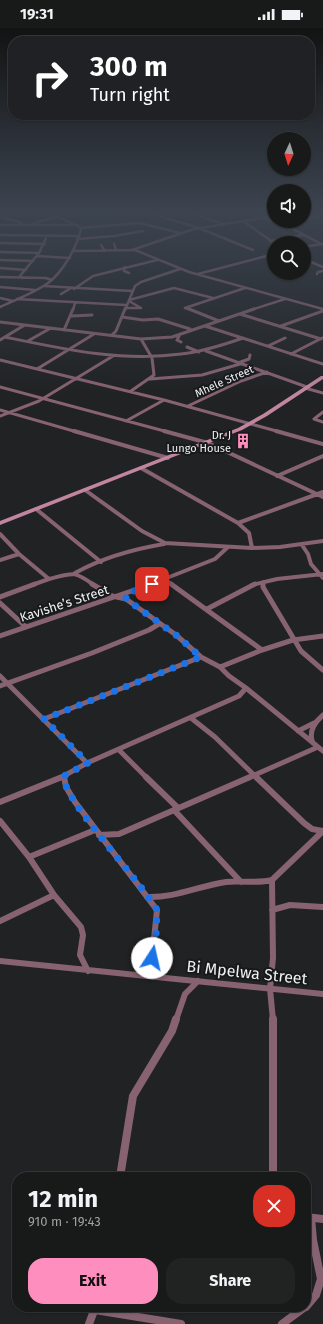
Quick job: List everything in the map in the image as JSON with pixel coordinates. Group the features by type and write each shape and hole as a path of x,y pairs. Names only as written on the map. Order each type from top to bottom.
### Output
{"street":[{"path":"19,277 23,273"},
{"path":"0,307 45,286 58,273"},
{"path":"61,294 89,278 104,273"},
{"path":"112,335 116,331 135,286 141,282 167,273"},
{"path":"198,274 323,310"},
{"path":"0,277 46,278 52,280"},
{"path":"45,286 132,291"},
{"path":"0,287 36,290"},
{"path":"129,300 174,288 214,298"},
{"path":"219,321 185,308 246,288"},
{"path":"114,290 115,294"},
{"path":"0,298 12,301"},
{"path":"16,299 141,308 129,300"},
{"path":"0,322 89,334 162,338 193,330 285,299"},
{"path":"64,330 71,316 75,303"},
{"path":"281,326 323,310"},
{"path":"240,314 322,339"},
{"path":"71,316 92,315"},
{"path":"122,317 142,320 158,319 193,330"},
{"path":"142,320 146,326"},
{"path":"0,340 23,326"},
{"path":"205,326 323,364"},
{"path":"28,342 50,328"},
{"path":"37,370 89,334"},
{"path":"180,334 177,340 181,342"},
{"path":"5,337 67,350 113,356 152,358 206,351 243,338"},
{"path":"131,391 154,375 152,358 141,338"},
{"path":"268,346 285,338"},
{"path":"291,354 322,339"},
{"path":"187,347 200,352"},
{"path":"206,351 323,393"},
{"path":"150,379 202,375 249,359 250,355"},
{"path":"0,416 43,399 113,356"},
{"path":"0,360 37,370 131,391 252,423 323,444"},
{"name":"Mhele Street","path":"188,406 242,381 267,372"},
{"path":"0,523 208,443 252,423 323,377"},
{"path":"0,387 208,443 323,497"},
{"path":"126,421 164,400"},
{"path":"0,410 168,458"},
{"path":"323,412 314,419 323,422"},
{"path":"277,476 323,456"},
{"path":"141,468 238,523 249,532 252,548"},
{"path":"86,490 128,521 165,544"},
{"path":"238,523 323,492"},
{"path":"36,509 101,562"},
{"path":"0,534 19,554 49,579"},
{"path":"153,545 155,539"},
{"path":"75,574 80,570 101,562 153,545 165,544 252,548 302,545 323,542"},
{"path":"302,545 308,554 311,564 322,575"},
{"path":"215,547 223,552"},
{"name":"Kavishe’s Street","path":"126,597 165,579 215,559 228,548"},
{"path":"0,560 19,554"},
{"path":"0,597 49,579 80,574 103,592 118,597 126,597 159,624 180,638 201,657 220,667 229,676 246,688 323,751"},
{"path":"207,609 249,586 298,576 322,575"},
{"path":"165,579 187,597 207,609 262,650"},
{"path":"263,582 263,587 301,652 323,670"},
{"name":"Kavishe’s Street","path":"0,636 118,597"},
{"path":"0,603 26,627"},
{"path":"0,686 92,653 149,630 159,624"},
{"path":"220,667 262,650 293,640 323,636"},
{"path":"44,719 201,657"},
{"path":"0,676 88,763"},
{"path":"0,802 64,776 88,763 239,696 246,688"},
{"path":"300,732 298,731 300,729 314,723 323,715"},
{"path":"191,718 215,737 304,823 312,829 323,831"},
{"path":"314,723 311,739 316,745"},
{"path":"29,857 97,833 118,834 254,775 316,745"},
{"path":"119,750 176,809 241,882"},
{"path":"64,776 65,786 97,833 158,912 152,958 140,975"},
{"path":"0,821 29,857 54,895 81,927 83,935 80,955 88,971"},
{"path":"147,896 170,897 225,883 255,883 272,880 323,831"},
{"path":"272,880 273,958 270,989 274,1027 272,1083 273,1172"},
{"path":"0,921 54,895"},
{"path":"272,910 290,905 323,907"},
{"name":"Bi Mpelwa Street","path":"0,961 323,994"},
{"path":"121,1172 133,1096 138,1085 172,1031 185,994 198,982"},
{"path":"311,1218 323,1219"},
{"path":"311,1229 322,1278 316,1295 311,1301"},
{"path":"89,1324 94,1312"},
{"path":"111,1312 177,1324"},
{"path":"282,1324 299,1312"}],"place":[{"name":"Dr. J Lungo House","path":"243,441"}],"route":[{"path":"152,584 126,594 126,599 135,604 159,624 176,635 201,657 44,719 88,763 64,776 63,779 65,786 95,830 158,912 156,938 152,958"}]}
